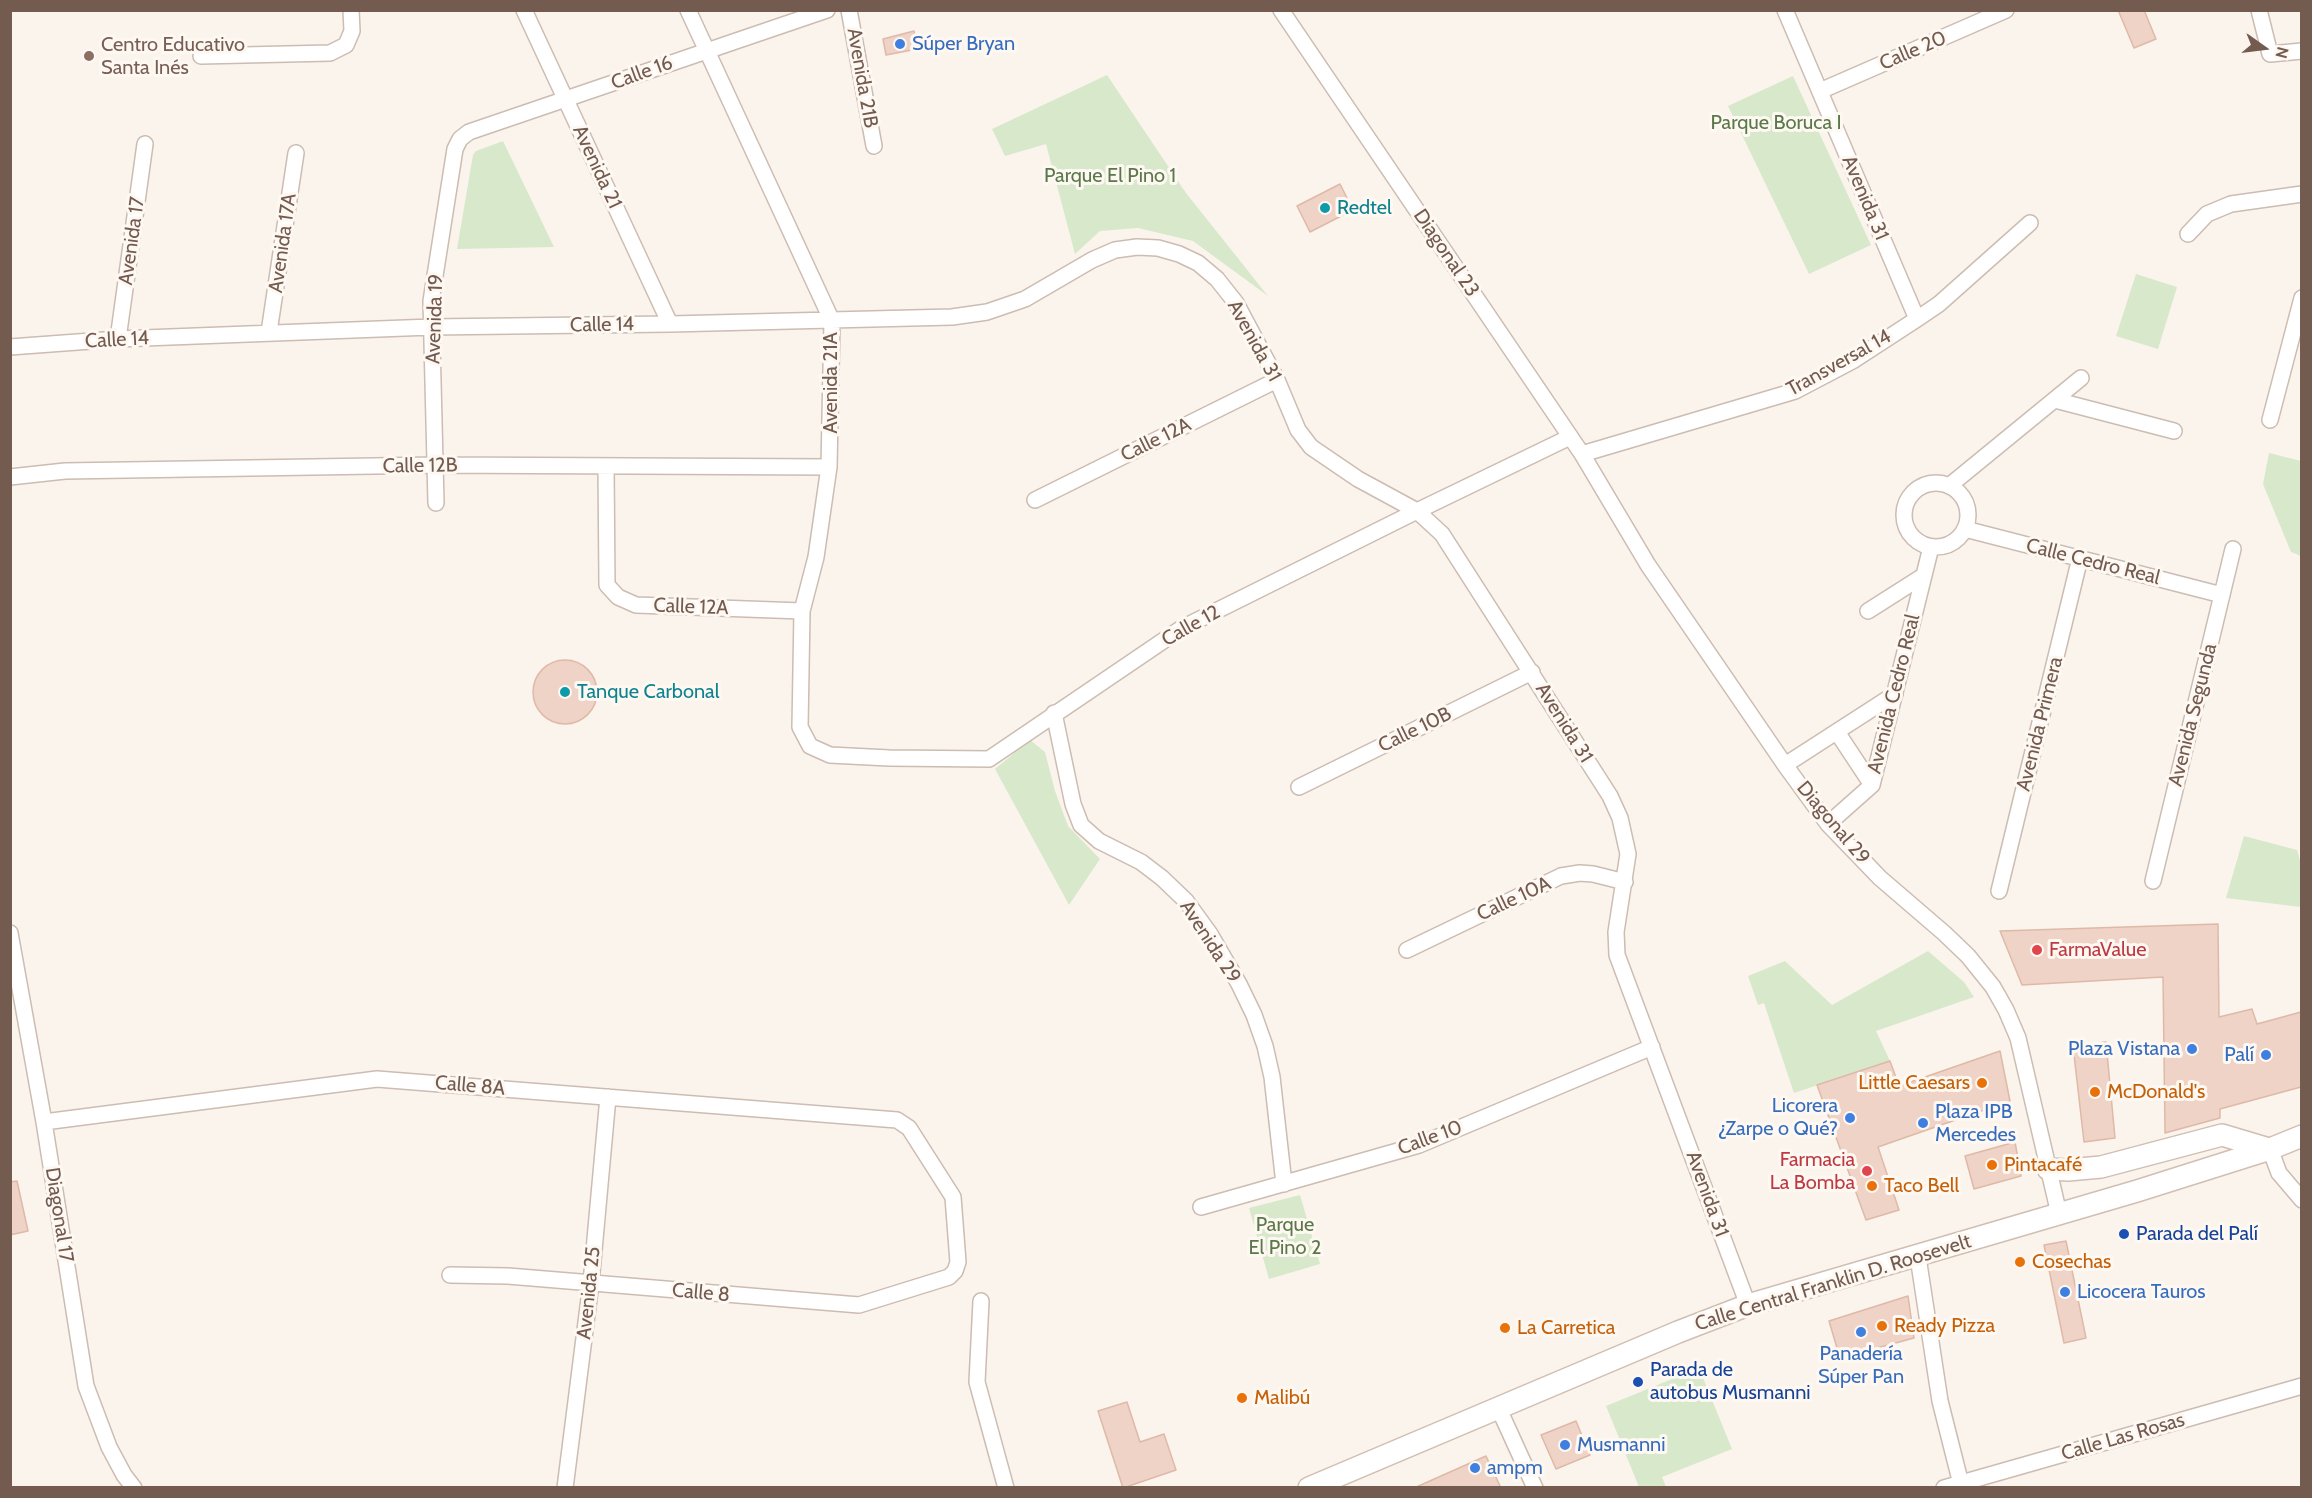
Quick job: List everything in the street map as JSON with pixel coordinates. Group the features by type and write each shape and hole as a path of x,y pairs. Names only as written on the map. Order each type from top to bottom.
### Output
{"main road":[{"path":"2048,1169 2101,1167 2222,1135 2270,1149"},
{"name":"Calle Central Franklin D. Roosevelt","path":"1309,1488 1678,1332 1748,1305 2059,1214 2270,1149 2301,1136"}],"street":[{"path":"201,56 330,53 346,45 352,31 351,10"},
{"name":"Avenida 21","path":"524,10 670,324"},
{"name":"Avenida 21A","path":"688,10 832,321 829,467 816,557 802,611 800,727 810,746"},
{"name":"Calle 16","path":"460,139 469,132 827,10"},
{"name":"Avenida 21B","path":"849,10 874,146"},
{"name":"Diagonal 23","path":"1281,10 1570,437"},
{"name":"Avenida 31","path":"1785,10 1917,319"},
{"name":"Calle 20","path":"1820,91 2006,10"},
{"path":"2259,10 2270,54 2301,51"},
{"name":"Avenida 19","path":"436,503 431,301 455,149 460,139"},
{"name":"Avenida 17","path":"118,339 145,144"},
{"name":"Avenida 17A","path":"269,332 296,153"},
{"path":"2188,234 2207,214 2231,204 2301,194"},
{"name":"Transversal 14","path":"1582,454 1796,391 1854,360 1939,304 2030,223"},
{"name":"Calle 14","path":"10,346 269,332 431,327 952,317 987,312 1024,299 1114,250 1137,247 1158,248 1179,254"},
{"name":"Avenida 31","path":"1179,254 1198,263 1217,279 1236,303 1277,380 1298,430 1311,447 1358,479 1417,511 1443,534 1610,796 1620,818 1628,854 1617,932 1617,954 1748,1305"},
{"path":"2270,420 2301,298"},
{"path":"1949,486 2081,378"},
{"name":"Calle 12A","path":"1035,500 1277,380"},
{"path":"2055,400 2174,431"},
{"name":"Diagonal 29","path":"1570,437 1648,565 1828,824 1880,878 1968,956 1993,987 2018,1038 2059,1214"},
{"name":"Calle 12","path":"810,746 830,755 989,759 1182,628 1570,437"},
{"name":"Calle 12B","path":"10,477 65,471 436,465 829,467"},
{"name":"Calle 12A","path":"606,466 607,585 618,597 636,605 802,611"},
{"path":"1938,483 1949,486 1964,500 1967,509 1965,529 1951,544 1931,547 1920,543 1912,537 1907,527 1906,506 1918,489 1928,484 1938,483"},
{"name":"Calle Cedro Real","path":"1965,529 2222,595"},
{"name":"Avenida Cedro Real","path":"1828,824 1872,785 1931,547"},
{"name":"Avenida Segunda","path":"2153,881 2233,549"},
{"name":"Avenida Primera","path":"1999,891 2080,558"},
{"path":"1868,611 1923,576"},
{"name":"Calle 10B","path":"1299,787 1532,672"},
{"path":"1785,765 1895,694"},
{"name":"Avenida 29","path":"1054,713 1073,804 1081,825 1099,841 1141,862 1186,901 1210,934 1244,994 1265,1046 1272,1077 1284,1184"},
{"path":"1837,732 1872,785"},
{"name":"Calle 10A","path":"1407,950 1561,876 1580,873 1593,874 1625,882"},
{"name":"Diagonal 17","path":"10,933 45,1122 86,1386 109,1447 134,1488"},
{"name":"Calle 10","path":"1201,1207 1419,1145 1652,1047"},
{"name":"Calle 8A","path":"45,1122 377,1079 897,1120 909,1128 953,1197 958,1262 956,1271 949,1277"},
{"name":"Avenida 25","path":"565,1488 591,1282 608,1097"},
{"path":"2270,1149 2279,1173 2301,1200"},
{"path":"1918,1257 1940,1401 1961,1485"},
{"name":"Calle 8","path":"450,1275 508,1276 591,1282 847,1306 869,1303 949,1277"},
{"path":"981,1301 977,1382 1006,1488"},
{"name":"Calle Las Rosas","path":"1944,1488 2301,1386"},
{"path":"1499,1409 1535,1488"}],"green space":[{"name":"Parque El Pino 1","path":"1107,75 1186,193 1268,296 1193,241 1138,228 1100,231 1075,254 1046,144 1005,156 992,129"},
{"name":"Parque Boruca I","path":"1793,76 1871,245 1809,274 1728,106"},
{"path":"503,141 554,247 457,249 473,155 476,151"},
{"path":"2136,274 2177,287 2158,349 2116,336"},
{"path":"2269,453 2301,461 2301,556 2291,552 2263,484"},
{"path":"1030,740 1045,752 1055,791 1068,826 1100,859 1069,905 995,769"},
{"path":"2244,836 2297,850 2301,864 2301,907 2226,898"},
{"path":"1928,951 1964,982 1974,997 1876,1031 1890,1061 1794,1093 1764,1003 1758,1005 1748,976 1785,961 1832,1005"},
{"name":"Parque El Pino 2","path":"1300,1195 1320,1264 1269,1279 1249,1208"},
{"path":"1699,1368 1732,1449 1662,1477 1666,1487 1639,1487 1606,1406"}],"building":[{"path":"2118,10 2144,10 2156,39 2134,48"},
{"name":"Súper Bryan","path":"914,31 917,49 886,55 883,39"},
{"name":"Redtel","path":"1340,184 1353,210 1310,232 1297,206"},
{"name":"Tanque Carbonal","path":"559,660 571,660 588,669 595,680 597,692 595,704 588,715 571,724 559,724 547,719 538,710 533,698 533,686 538,674 547,665"},
{"name":"Plaza Vistana","path":"2218,924 2219,1017 2252,1009 2257,1024 2301,1012 2301,1087 2220,1109 2220,1118 2165,1133 2163,977 2022,985 2000,931"},
{"name":"Plaza Vistana","path":"2106,1042 2115,1138 2084,1142 2073,1046"},
{"name":"Plaza IPB Mercedes","path":"2000,1051 2010,1101 1878,1147 1899,1210 1866,1220 1817,1085 1890,1061 1899,1086"},
{"name":"Plaza IPB Mercedes","path":"2015,1142 2021,1176 1974,1189 1965,1156"},
{"path":"17,1181 28,1231 10,1235 10,1182"},
{"name":"Licocera Tauros","path":"2066,1241 2086,1338 2064,1343 2044,1245"},
{"path":"1908,1296 1914,1338 1840,1358 1829,1321"},
{"path":"1127,1402 1140,1442 1164,1434 1176,1470 1123,1488 1098,1411"},
{"name":"Musmanni","path":"1576,1421 1590,1455 1556,1469 1541,1435"},
{"name":"ampm","path":"1486,1456 1501,1488 1414,1488"}],"place":[{"name":"Súper Bryan","path":"900,44"},
{"name":"Centro Educativo Santa Inés","path":"89,56"},
{"name":"Redtel","path":"1325,208"},
{"name":"Tanque Carbonal","path":"565,692"},
{"name":"FarmaValue","path":"2037,950"},
{"name":"Plaza Vistana","path":"2192,1049"},
{"name":"Palí","path":"2266,1055"},
{"name":"Little Caesars","path":"1982,1083"},
{"name":"McDonald's","path":"2095,1092"},
{"name":"Licorera ¿Zarpe o Qué?","path":"1850,1118"},
{"name":"Plaza IPB Mercedes","path":"1923,1123"},
{"name":"Pintacafé","path":"1992,1165"},
{"name":"Farmacia La Bomba","path":"1867,1171"},
{"name":"Taco Bell","path":"1872,1186"},
{"name":"Parada del Palí","path":"2124,1234"},
{"name":"Cosechas","path":"2020,1262"},
{"name":"Licocera Tauros","path":"2065,1292"},
{"name":"Ready Pizza","path":"1882,1326"},
{"name":"La Carretica","path":"1505,1328"},
{"name":"Panadería Súper Pan","path":"1861,1332"},
{"name":"Parada de autobus Musmanni","path":"1638,1382"},
{"name":"Malibú","path":"1242,1398"},
{"name":"Musmanni","path":"1565,1445"},
{"name":"ampm","path":"1475,1468"}]}
